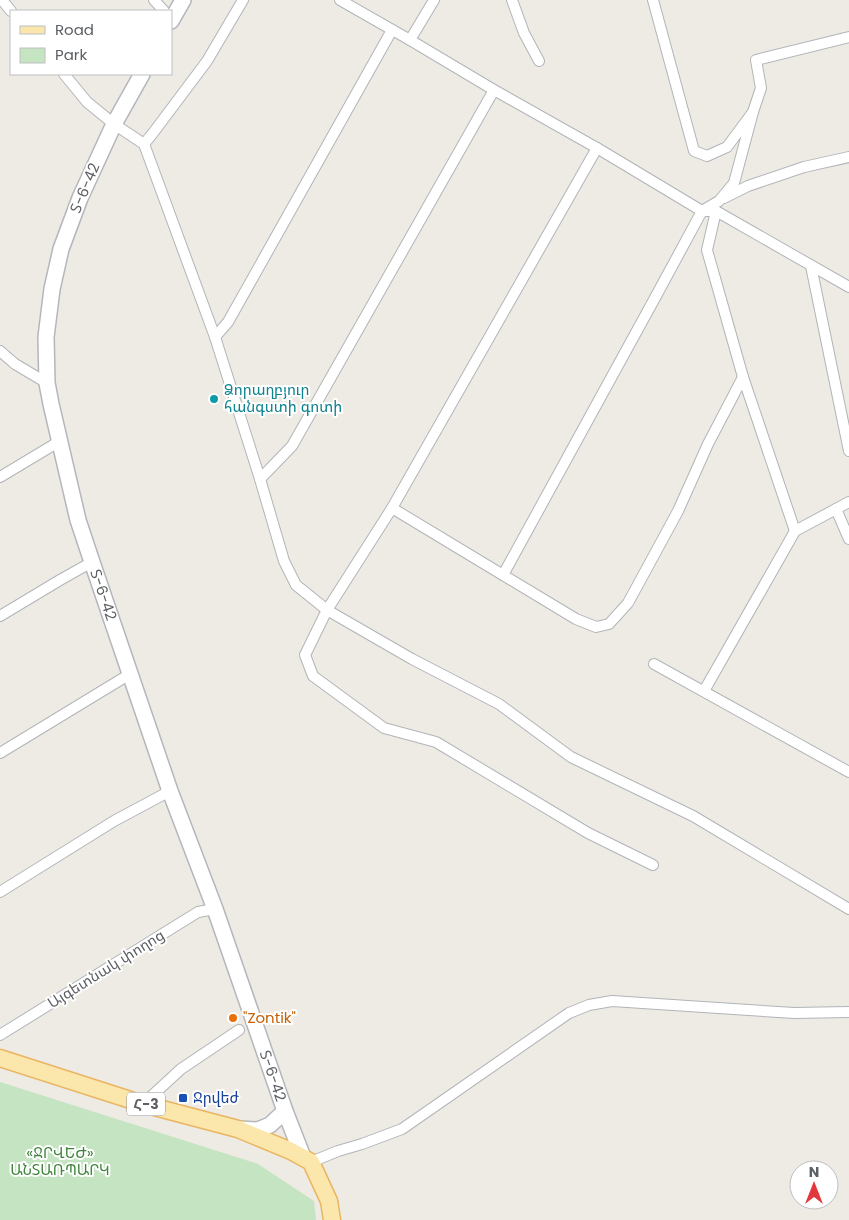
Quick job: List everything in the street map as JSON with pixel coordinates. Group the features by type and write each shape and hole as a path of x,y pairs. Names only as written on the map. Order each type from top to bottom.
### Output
{"main road":[{"path":"172,18 183,0"},
{"name":"Տ-6-42","path":"141,75 114,124 80,198 61,249 52,289 46,337 51,404 78,520 92,562 170,792 215,909 284,1111 307,1160"},
{"name":"Հ-3","path":"0,1058 143,1104 238,1129 291,1151 307,1160"},
{"path":"238,1129 258,1130 270,1125 284,1111"},
{"path":"307,1160 329,1201 332,1220"}],"street":[{"path":"2,0 11,10"},
{"path":"154,0 163,10"},
{"path":"144,144 207,62 244,0"},
{"path":"340,0 597,148 702,211"},
{"path":"410,40 434,0"},
{"path":"512,0 524,33 539,61"},
{"path":"653,0 694,151 707,156 727,147 753,112"},
{"path":"215,337 228,322 392,30"},
{"path":"795,531 743,377 707,250 718,206 734,183 761,88 756,60 849,37"},
{"path":"65,75 87,102 114,124 144,144 215,337 284,561 296,585 327,610 412,659 499,704 571,757 693,816 849,909"},
{"path":"260,479 292,446 494,90"},
{"path":"597,148 392,508 327,610 305,655 313,676 384,728 436,742 588,833 653,865"},
{"path":"503,575 702,211 718,206 757,182 804,167 849,157"},
{"path":"718,206 811,266 847,284"},
{"path":"811,266 849,451"},
{"path":"0,351 15,364 48,383"},
{"path":"392,508 576,619 596,627 609,624 628,603 678,511 708,444 743,377"},
{"path":"0,477 60,441"},
{"path":"704,691 795,531 849,502"},
{"path":"836,509 849,538"},
{"path":"0,616 92,562"},
{"path":"654,664 849,772"},
{"path":"0,753 130,674"},
{"path":"0,892 114,821 170,792"},
{"name":"Այգետնակ փողոց","path":"0,1035 198,912 215,909"},
{"path":"307,1160 362,1144 402,1129 569,1013 590,1005 612,1001 794,1013 849,1012"},
{"path":"143,1104 181,1069 239,1030"}],"green space":[{"name":"«ՋՐՎԵԺ» ԱՆՏԱՌՊԱՐԿ","path":"0,1082 258,1164 314,1201 316,1220 0,1220"}],"place":[{"name":"Ձորաղբյուր հանգստի գոտի","path":"214,399"},
{"name":"\"Zontik\"","path":"233,1018"},
{"name":"Ջրվեժ","path":"183,1098"}]}
